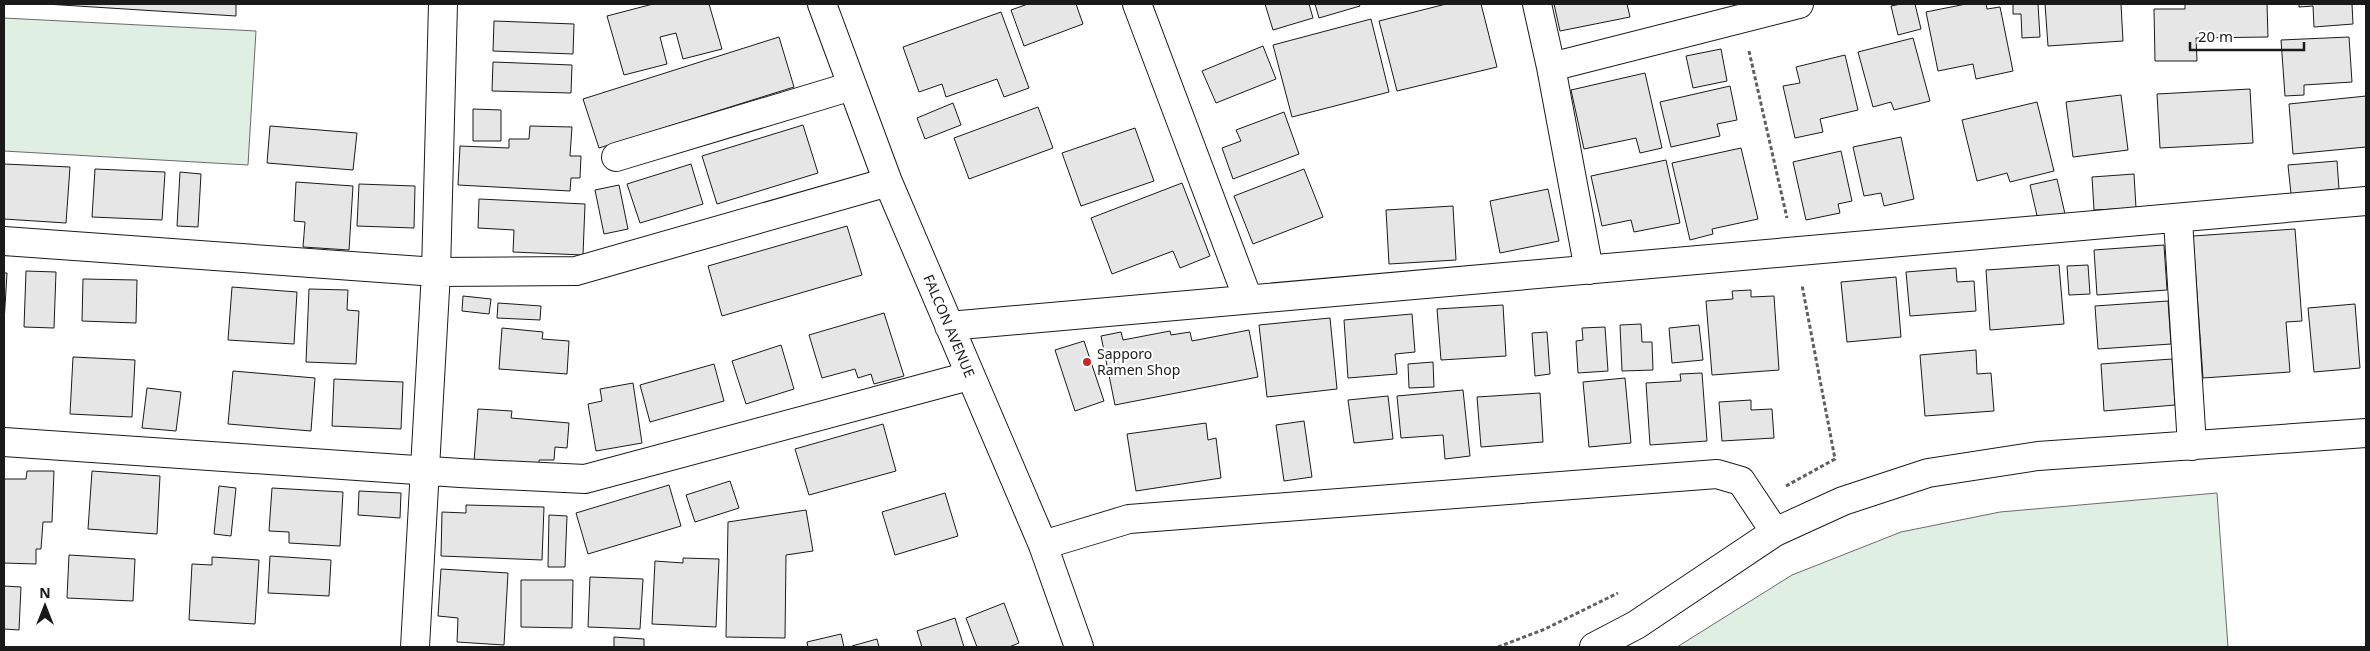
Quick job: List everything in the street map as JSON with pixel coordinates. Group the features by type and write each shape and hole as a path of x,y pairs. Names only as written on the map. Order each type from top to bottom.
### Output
{"street":[{"path":"415,647 436,272 443,4"},
{"name":"FALCON AVENUE","path":"822,4 888,182 969,376 1043,545 1079,647"},
{"path":"1137,4 1248,299"},
{"path":"1537,4 1589,270"},
{"path":"1551,68 1799,4"},
{"path":"616,157 852,86"},
{"path":"4,241 436,272 576,271 888,182"},
{"path":"949,326 2178,220 2366,201"},
{"path":"2178,220 2192,446"},
{"path":"4,442 585,479 969,376"},
{"path":"1594,647 1636,625 1775,532 1843,502 1928,473 2038,456 2366,433"},
{"path":"1043,545 1129,519 1717,474 1741,481 1775,532"}],"path":[{"path":"1741,18 1796,253 1835,458 1756,503"},
{"path":"1498,647 1545,629 1621,592"}],"green space":[{"path":"4,18 256,31 248,165 4,151"},
{"path":"2217,493 2228,647 1677,647 1792,575 1901,532 2000,512"}],"building":[{"path":"46,4 236,4 236,16"},
{"path":"653,4 709,4 722,49 683,59 676,33 660,37 667,64 624,75 607,16"},
{"path":"1028,4 1076,4 1083,24 1024,46 1011,10"},
{"path":"1265,4 1309,4 1313,18 1273,30"},
{"path":"1315,4 1359,4 1360,6 1319,18"},
{"path":"1446,4 1481,4 1497,67 1397,91 1379,21"},
{"path":"1554,4 1627,4 1630,17 1560,31"},
{"path":"1915,4 1921,29 1898,35 1891,6"},
{"path":"1966,4 1986,4 1987,9 2000,7 2013,71 1976,79 1973,64 1938,71 1926,12"},
{"path":"2013,4 2038,4 2040,37 2022,38 2021,14 2013,14"},
{"path":"2045,4 2121,4 2123,41 2048,46"},
{"path":"2185,4 2267,4 2268,37 2196,38 2197,61 2155,61 2154,9 2185,9"},
{"path":"2299,4 2352,4 2353,24 2314,27 2313,6 2299,7"},
{"path":"1001,12 1029,88 1004,97 997,79 946,97 942,84 919,92 903,47"},
{"path":"1371,19 1389,92 1292,117 1273,45"},
{"path":"494,21 574,24 573,54 493,51"},
{"path":"779,37 794,87 599,148 583,99"},
{"path":"2349,37 2352,82 2304,85 2304,95 2285,96 2281,40"},
{"path":"1913,38 1930,101 1894,110 1891,102 1873,107 1858,52"},
{"path":"1263,46 1276,79 1216,103 1202,71"},
{"path":"1721,49 1727,81 1693,88 1686,56"},
{"path":"1845,55 1858,110 1820,119 1823,132 1795,138 1783,86 1800,83 1796,67"},
{"path":"493,62 572,65 571,93 492,91"},
{"path":"1645,73 1662,148 1640,153 1636,138 1584,149 1571,90"},
{"path":"1730,86 1737,120 1717,124 1720,136 1671,147 1660,102"},
{"path":"2250,89 2253,143 2160,148 2157,94"},
{"path":"2121,95 2128,150 2073,157 2066,102"},
{"path":"2366,96 2366,147 2293,154 2289,104"},
{"path":"2037,102 2054,171 2010,182 2007,173 1977,181 1962,120"},
{"path":"953,103 961,125 925,139 917,118"},
{"path":"1038,107 1053,148 969,179 954,138"},
{"path":"473,109 501,110 501,141 473,141"},
{"path":"1284,112 1299,154 1233,179 1222,148 1241,141 1236,130"},
{"path":"803,125 818,173 717,204 702,156"},
{"path":"270,126 357,133 353,170 267,163"},
{"path":"530,126 572,127 570,156 581,156 580,178 571,178 570,191 458,185 460,146 509,148 509,139 529,139"},
{"path":"1135,128 1154,181 1081,206 1062,153"},
{"path":"1901,137 1914,199 1884,206 1881,193 1864,196 1853,147"},
{"path":"1741,148 1758,219 1712,229 1713,234 1690,240 1672,163"},
{"path":"1841,151 1852,201 1838,204 1840,213 1806,220 1793,162"},
{"path":"1666,160 1680,223 1634,232 1631,220 1602,226 1591,176"},
{"path":"2337,161 2339,189 2291,194 2288,165"},
{"path":"4,164 70,167 66,223 4,219"},
{"path":"691,164 703,204 640,223 627,184"},
{"path":"95,169 165,172 162,220 92,217"},
{"path":"1304,169 1323,217 1253,244 1234,196"},
{"path":"180,172 201,174 198,227 177,226"},
{"path":"2134,174 2136,208 2094,210 2092,177"},
{"path":"2057,179 2065,214 2038,220 2030,185"},
{"path":"296,182 353,186 349,250 303,247 305,222 294,221"},
{"path":"1182,183 1210,256 1180,268 1173,251 1112,274 1091,218"},
{"path":"359,184 415,186 414,228 357,226"},
{"path":"619,185 628,229 604,234 595,190"},
{"path":"1548,189 1559,241 1500,253 1490,201"},
{"path":"479,199 585,204 583,255 513,252 514,230 478,228"},
{"path":"1453,206 1456,260 1389,264 1386,210"},
{"path":"847,226 862,275 722,316 708,266"},
{"path":"2295,229 2302,321 2286,322 2290,372 2203,378 2193,236"},
{"path":"2164,245 2167,290 2097,295 2094,250"},
{"path":"2059,265 2064,324 1990,330 1986,270"},
{"path":"2088,265 2090,294 2069,295 2067,266"},
{"path":"1956,268 1957,282 1974,281 1976,311 1910,316 1906,272"},
{"path":"26,271 56,272 54,328 24,327"},
{"path":"4,273 7,273 4,323"},
{"path":"1896,277 1901,337 1847,342 1841,282"},
{"path":"83,279 137,280 136,323 82,321"},
{"path":"232,287 297,292 294,344 228,340"},
{"path":"309,289 348,290 347,310 359,311 356,364 306,362"},
{"path":"1751,290 1751,297 1774,296 1779,370 1712,375 1706,301 1733,299 1732,291"},
{"path":"463,296 491,299 489,314 462,311"},
{"path":"2168,301 2171,344 2098,349 2095,306"},
{"path":"498,303 541,306 540,320 497,318"},
{"path":"2355,304 2360,368 2314,372 2308,308"},
{"path":"1503,305 1506,356 1441,360 1437,309"},
{"path":"884,313 904,376 874,384 871,374 858,378 855,369 822,378 809,335"},
{"path":"1412,314 1415,352 1395,354 1397,374 1348,378 1344,320"},
{"path":"1330,318 1337,389 1267,397 1259,325"},
{"path":"1641,324 1642,342 1652,342 1653,370 1622,371 1620,325"},
{"path":"1699,325 1703,360 1672,363 1669,328"},
{"path":"1605,327 1608,371 1578,373 1576,341 1583,340 1582,328"},
{"path":"502,328 543,332 542,339 569,341 567,374 499,369"},
{"path":"1249,330 1258,377 1115,405 1101,336 1121,332 1123,340 1170,331 1171,335 1190,332 1192,341"},
{"path":"1547,332 1550,374 1535,376 1532,333"},
{"path":"1084,341 1104,401 1075,411 1055,350"},
{"path":"781,345 794,389 746,404 732,361"},
{"path":"1976,350 1977,374 1991,373 1994,411 1925,416 1920,355"},
{"path":"73,357 135,360 132,417 70,414"},
{"path":"2172,359 2175,405 2104,411 2101,364"},
{"path":"1433,362 1434,387 1409,388 1408,364"},
{"path":"714,364 724,401 650,422 640,385"},
{"path":"233,371 315,378 311,431 228,424"},
{"path":"1702,373 1707,441 1650,445 1646,383 1681,381 1680,374"},
{"path":"1625,378 1631,443 1589,447 1583,382"},
{"path":"334,379 403,382 401,429 332,426"},
{"path":"633,383 642,443 596,451 588,404 602,401 600,389"},
{"path":"147,388 181,392 176,431 142,428"},
{"path":"1463,390 1470,456 1445,459 1443,435 1401,438 1397,396"},
{"path":"1540,393 1543,442 1481,447 1477,397"},
{"path":"1388,396 1393,439 1354,443 1348,400"},
{"path":"1751,400 1751,410 1772,409 1774,438 1722,441 1719,402"},
{"path":"478,409 512,411 511,418 569,423 567,448 555,447 554,460 539,460 539,467 474,462"},
{"path":"1304,421 1312,477 1284,481 1276,425"},
{"path":"1206,423 1208,440 1216,438 1221,478 1136,491 1127,434"},
{"path":"883,424 896,471 809,495 795,449"},
{"path":"27,471 54,471 52,522 43,522 41,549 36,549 36,564 4,563 4,479 26,479"},
{"path":"92,471 160,476 157,534 88,529"},
{"path":"730,481 739,508 695,522 686,495"},
{"path":"669,485 681,526 588,554 576,513"},
{"path":"219,486 236,488 231,536 214,534"},
{"path":"272,488 343,492 340,546 289,543 289,532 269,531"},
{"path":"359,491 401,493 400,518 358,515"},
{"path":"945,493 958,536 895,555 882,512"},
{"path":"466,505 544,507 542,560 441,556 442,512 466,513"},
{"path":"806,510 813,551 786,555 785,638 726,637 728,522"},
{"path":"549,515 567,516 565,567 548,567"},
{"path":"69,555 135,559 133,601 67,598"},
{"path":"270,556 331,560 329,596 268,593"},
{"path":"212,557 259,560 255,624 189,620 192,564 212,565"},
{"path":"683,558 719,559 716,627 652,624 655,561 683,563"},
{"path":"441,569 508,573 504,645 457,642 458,618 438,616"},
{"path":"590,577 643,579 640,629 588,627"},
{"path":"521,580 573,580 572,628 521,627"},
{"path":"4,586 21,587 19,630 4,629"},
{"path":"1004,603 1019,643 1009,647 977,647 966,618"},
{"path":"955,618 964,647 922,647 917,631"},
{"path":"841,634 844,647 808,647 807,642"},
{"path":"614,637 644,639 644,647 614,647"},
{"path":"877,639 879,647 852,646"}],"place":[{"name":"Sapporo Ramen Shop","path":"1087,362"}]}
